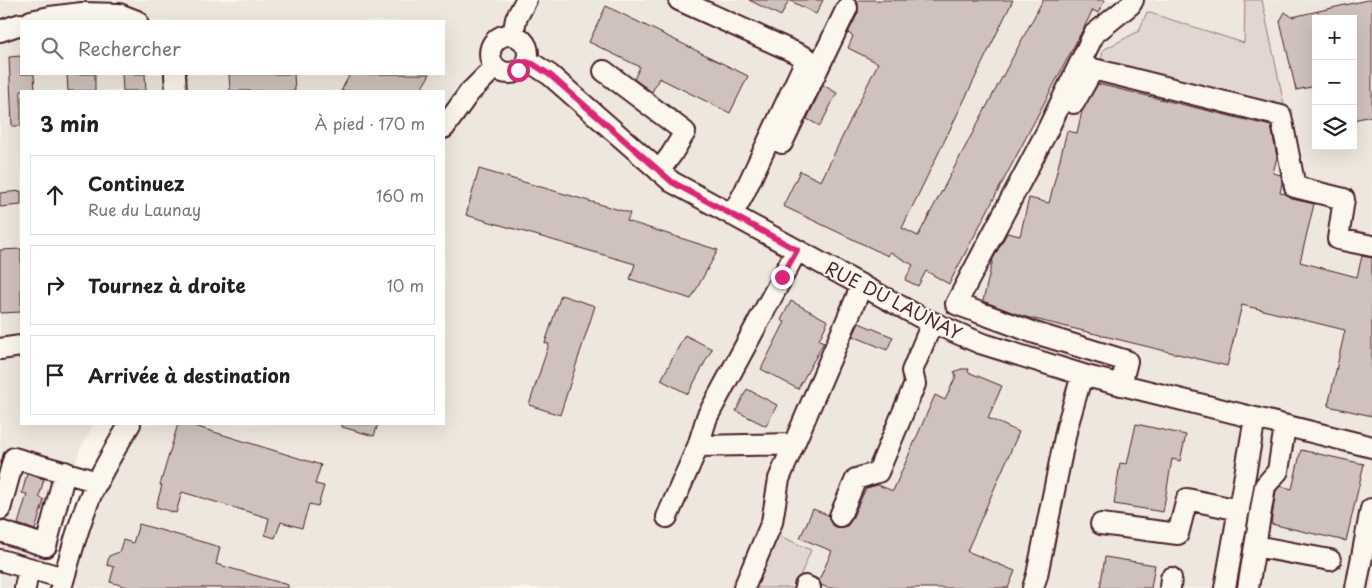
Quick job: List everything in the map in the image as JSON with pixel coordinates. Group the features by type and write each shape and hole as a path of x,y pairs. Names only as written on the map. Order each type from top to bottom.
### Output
{"street":[{"path":"513,35 516,19 526,0"},
{"path":"679,0 807,58 744,193 738,218"},
{"path":"1120,385 1127,361 1035,333 956,304 1094,34 1130,5 1133,0"},
{"path":"738,218 847,8"},
{"path":"36,20 82,13 119,14 134,20"},
{"path":"0,31 20,24"},
{"path":"513,35 526,45 528,56 526,62 523,67 512,73 506,73 495,67 490,56 492,45 501,37 513,35"},
{"name":"RUE DU LAUNAY","path":"526,62 533,64 550,75 672,182 932,323 980,343 1082,375 1372,446"},
{"path":"445,127 470,93 495,67"},
{"path":"1053,117 1068,115 1092,69 1281,116 1295,187 1344,199 1338,239 1372,246"},
{"path":"604,71 685,132 659,171"},
{"path":"175,75 176,90"},
{"path":"667,517 698,446 707,417 797,250"},
{"path":"744,588 772,522 779,480 862,286"},
{"path":"840,516 856,479 878,472 915,384 912,371 932,323"},
{"path":"0,350 20,346"},
{"path":"1033,588 1067,427 1082,375"},
{"path":"1225,588 1255,418"},
{"path":"0,560 29,568 62,583 78,530 98,482 129,425"},
{"path":"1248,588 1265,486 1278,471 1285,426"},
{"path":"698,446 794,444"},
{"path":"0,509 14,458 98,482"},
{"path":"0,531 46,546 65,472"},
{"path":"1101,524 1178,534 1186,499 1239,510"},
{"path":"1356,588 1372,509"},
{"path":"1255,546 1330,560"},
{"path":"25,588 29,568"},
{"path":"805,588 806,586 810,588"}],"shaded area":[{"path":"0,0 1372,0 1372,588 51,588 87,483 117,425 445,425 445,90 20,90 20,425 93,425 80,449 50,557 41,563 33,588 0,588"},
{"path":"1245,0 1262,0 1285,109 1101,62 1103,50 1139,31 1147,12 1244,43"},
{"path":"776,534 811,550 795,588 752,588"}],"building":[{"path":"749,0 789,0 781,16"},
{"path":"789,0 823,0 816,14"},
{"path":"858,0 1013,0 902,228 918,236 1043,0 1105,0 1098,13 1093,10 949,284 926,271 918,286 905,280 913,265 890,252 888,256 783,206 800,171 821,181 878,63 848,48 853,36 848,33 858,13"},
{"path":"1372,0 1372,116 1357,119 1357,15 1312,15 1312,87 1296,90 1280,21 1285,12 1292,17"},
{"path":"606,6 748,76 730,113 659,78 652,92 634,79 640,67 589,42"},
{"path":"20,56 20,75 34,75 35,90 20,90 20,126 12,126 9,57"},
{"path":"67,75 95,75 95,90 68,90"},
{"path":"122,75 145,75 146,90 123,90"},
{"path":"229,75 294,75 295,90 230,90"},
{"path":"349,75 429,75 421,90 342,90"},
{"path":"1098,84 1271,126 1277,157 1273,173 1281,175 1280,193 1286,194 1292,199 1314,204 1300,262 1357,277 1362,256 1372,258 1372,416 1328,406 1345,330 1242,305 1227,366 1022,316 983,301 993,259 1007,233 1020,236 1029,198 1049,203 1067,131 1077,133 1082,111"},
{"path":"823,85 837,93 820,126 807,119"},
{"path":"479,169 630,213 627,221 718,250 691,299 630,279 635,264 466,215"},
{"path":"20,191 20,205 0,207 0,193"},
{"path":"20,249 20,312 0,313 0,250"},
{"path":"561,295 595,306 560,415 529,405 549,344 545,343"},
{"path":"791,301 828,321 819,340 824,342 798,389 761,369 785,322 781,320"},
{"path":"859,323 893,337 887,350 853,336"},
{"path":"685,335 712,349 688,394 661,380"},
{"path":"961,369 969,369 968,372 1002,386 988,418 1019,432 967,551 1015,571 1008,588 828,588 821,585 819,580 832,551 800,538 813,509 828,515 831,523 836,527 842,528 851,521 866,488 878,485 893,491 935,395 945,400 956,376 954,372"},
{"path":"747,389 777,405 766,426 736,411"},
{"path":"1136,424 1186,435 1180,461 1172,459 1163,512 1114,504 1120,463 1127,464"},
{"path":"178,425 191,425 321,465 315,484 324,486 318,506 309,504 302,528 281,522 275,538 265,535 269,518 182,492 176,513 156,507 162,485 160,485"},
{"path":"342,425 378,425 374,436 342,427"},
{"path":"1301,450 1364,464 1346,541 1271,524 1276,491 1280,486 1292,489"},
{"path":"27,474 44,479 39,497 44,500 35,530 18,524 27,494 22,493"},
{"path":"139,524 220,547 216,564 288,585 288,588 131,588 110,582 114,567 107,565 109,556 119,552 123,540 133,543"},
{"path":"1105,557 1155,565 1151,588 1100,588"}],"route":[{"path":"518,70 526,62 533,64 550,75 672,182 797,250 782,277"}]}
